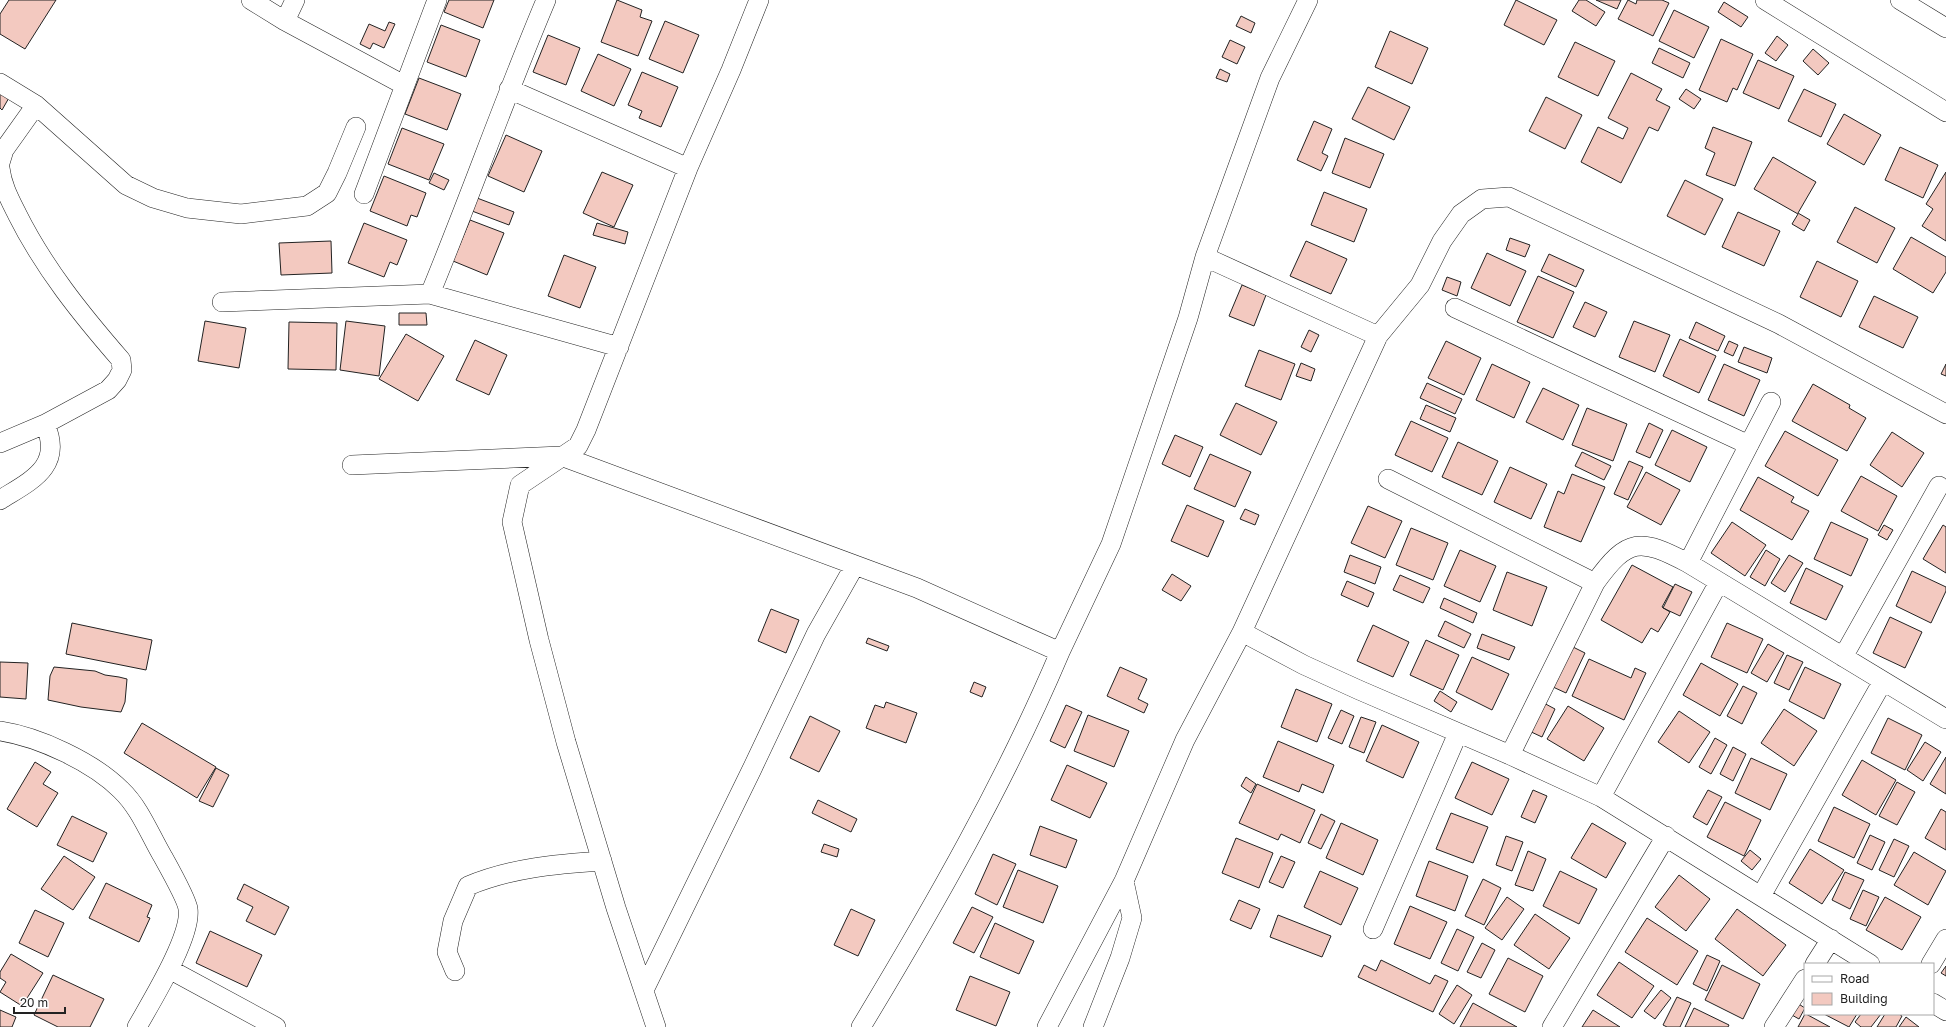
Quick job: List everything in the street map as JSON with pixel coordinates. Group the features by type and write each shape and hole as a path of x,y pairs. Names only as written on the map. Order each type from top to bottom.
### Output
{"street":[{"path":"251,0 285,21 404,85"},
{"path":"285,21 295,0"},
{"path":"364,194 437,0"},
{"path":"430,294 468,201 509,89 546,0"},
{"path":"656,1027 602,861 566,742 539,640 512,522 520,485 578,446 619,348 688,168 731,70 759,0"},
{"path":"861,1027 901,962 916,932 956,864 1006,768 1112,544 1188,318 1205,256 1270,78 1308,0"},
{"path":"1765,0 1946,112"},
{"path":"1900,0 1946,28"},
{"path":"0,83 36,105 126,185 153,198 187,208 241,214 306,206 327,193 356,127"},
{"path":"509,89 688,168"},
{"path":"0,163 4,150 36,105"},
{"path":"0,168 1,182 31,243 76,308 121,360 122,370 117,380 108,390 45,424 0,443"},
{"path":"1047,1027 1124,881 1185,740 1242,632 1378,336 1420,285 1442,241 1461,214 1482,199 1509,197 1779,324 1946,414"},
{"path":"1205,256 1378,336"},
{"path":"222,302 430,294 619,348"},
{"path":"1455,308 1749,446"},
{"path":"1688,563 1749,446 1770,402"},
{"path":"0,500 38,476 45,467 49,455 50,440 45,424"},
{"path":"352,465 561,456 917,588 1060,652"},
{"path":"1388,479 1595,583"},
{"path":"1843,657 1939,486"},
{"path":"1510,755 1595,583 1608,565 1623,550 1641,545 1663,550 1688,563 1946,720"},
{"path":"644,990 816,634 855,565"},
{"path":"1601,797 1719,582"},
{"path":"1242,632 1304,665 1510,755 1601,797 1868,963"},
{"path":"1761,896 1883,682"},
{"path":"0,731 16,734 51,746 86,764 121,790 137,810 188,908 186,929 169,969 137,1027"},
{"path":"1373,929 1458,733"},
{"path":"1552,1027 1666,836"},
{"path":"455,971 447,952 453,921 468,886 492,876 541,866 602,861"},
{"path":"1093,1027 1120,958 1132,918 1124,881"},
{"path":"1816,963 1830,939"},
{"path":"1932,963 1946,939"},
{"path":"169,969 276,1027"},
{"path":"1774,1027 1804,981"},
{"path":"1934,1004 1946,1011"}],"building":[{"path":"9,0 56,0 25,49 0,34 0,14"},
{"path":"449,0 494,0 483,28 444,12"},
{"path":"617,0 642,10 640,17 652,21 638,56 601,42"},
{"path":"1516,0 1557,20 1544,45 1504,25"},
{"path":"1579,0 1586,0 1605,12 1596,26 1572,11"},
{"path":"1596,0 1621,0 1617,9"},
{"path":"1628,0 1636,4 1637,0 1662,0 1669,3 1653,36 1618,19"},
{"path":"1724,2 1748,17 1741,27 1718,12"},
{"path":"1674,10 1709,27 1694,58 1659,41"},
{"path":"1241,16 1255,23 1251,33 1236,26"},
{"path":"665,21 699,35 683,73 649,59"},
{"path":"389,22 395,24 384,48 373,43 370,49 360,44 369,24 385,31"},
{"path":"441,25 480,40 466,77 427,62"},
{"path":"1390,31 1428,48 1412,84 1375,67"},
{"path":"548,35 580,48 566,85 533,72"},
{"path":"1777,36 1788,45 1776,61 1765,53"},
{"path":"1721,39 1753,54 1737,90 1733,88 1727,102 1699,90"},
{"path":"1230,40 1245,47 1237,64 1222,57"},
{"path":"1575,42 1615,61 1598,96 1558,77"},
{"path":"1659,48 1690,63 1683,78 1652,63"},
{"path":"1813,49 1829,63 1818,75 1803,61"},
{"path":"598,54 631,69 614,106 581,91"},
{"path":"1758,60 1794,76 1779,109 1743,93"},
{"path":"1220,69 1230,74 1227,82 1216,78"},
{"path":"642,72 678,87 661,127 639,118 642,111 628,105"},
{"path":"1631,73 1662,89 1656,100 1670,107 1658,131 1649,127 1621,183 1581,162 1598,127 1623,139 1628,128 1608,118"},
{"path":"419,78 461,94 447,130 405,114"},
{"path":"1368,87 1410,107 1394,140 1352,119"},
{"path":"1686,89 1701,99 1694,109 1679,99"},
{"path":"1804,89 1836,104 1821,137 1788,121"},
{"path":"0,90 10,96 2,110 0,108"},
{"path":"1546,97 1582,115 1565,149 1529,131"},
{"path":"1844,114 1881,135 1864,165 1827,144"},
{"path":"1314,121 1332,129 1322,153 1328,156 1321,171 1297,160"},
{"path":"1713,127 1752,142 1735,186 1706,175 1715,153 1705,148"},
{"path":"402,128 444,144 429,180 388,164"},
{"path":"506,135 542,151 524,192 488,176"},
{"path":"1345,138 1384,154 1370,188 1332,173"},
{"path":"1900,147 1938,165 1923,198 1885,180"},
{"path":"1773,157 1816,182 1798,213 1810,220 1804,231 1792,224 1798,214 1754,189"},
{"path":"602,172 633,185 614,227 583,213"},
{"path":"1946,172 1946,241 1922,226 1933,209 1926,204"},
{"path":"434,173 449,180 444,190 429,183"},
{"path":"384,176 426,193 417,217 411,215 407,226 370,211"},
{"path":"1685,180 1723,199 1705,235 1667,216"},
{"path":"1324,192 1367,209 1354,242 1311,225"},
{"path":"477,198 514,212 509,225 472,211"},
{"path":"1855,207 1895,228 1877,263 1837,242"},
{"path":"1738,212 1780,231 1764,266 1722,247"},
{"path":"470,220 504,233 487,275 453,261"},
{"path":"364,223 407,240 397,265 390,262 384,277 348,263"},
{"path":"597,223 628,232 625,244 593,235"},
{"path":"1911,237 1946,257 1946,272 1933,293 1893,269"},
{"path":"1510,238 1530,245 1525,257 1506,250"},
{"path":"331,241 332,273 281,275 279,243"},
{"path":"1306,241 1347,259 1331,294 1290,276"},
{"path":"1487,253 1526,271 1510,306 1471,288"},
{"path":"1549,254 1584,270 1576,287 1541,271"},
{"path":"564,255 596,267 580,308 548,296"},
{"path":"1817,261 1858,281 1841,317 1800,297"},
{"path":"1538,276 1574,292 1553,338 1517,322"},
{"path":"1447,277 1461,282 1457,296 1442,290"},
{"path":"1242,285 1266,295 1254,326 1229,316"},
{"path":"1874,296 1918,317 1903,348 1859,327"},
{"path":"1585,302 1607,312 1595,337 1573,327"},
{"path":"399,313 426,313 427,325 399,325"},
{"path":"205,321 246,328 239,368 198,361"},
{"path":"346,321 385,326 379,376 340,370"},
{"path":"1634,321 1670,335 1655,372 1619,357"},
{"path":"289,322 337,323 336,370 288,369"},
{"path":"1696,322 1725,336 1718,351 1689,338"},
{"path":"1309,330 1319,335 1311,352 1301,347"},
{"path":"406,334 444,356 418,401 379,379"},
{"path":"1680,339 1716,356 1699,393 1663,376"},
{"path":"475,340 507,355 489,395 456,380"},
{"path":"1446,341 1481,358 1464,395 1428,378"},
{"path":"1729,341 1738,345 1733,356 1724,352"},
{"path":"1744,347 1772,358 1767,373 1738,362"},
{"path":"1259,350 1295,364 1281,400 1245,386"},
{"path":"1301,363 1315,369 1311,381 1296,376"},
{"path":"1492,364 1530,382 1514,418 1476,400"},
{"path":"1724,364 1760,380 1744,416 1708,400"},
{"path":"1946,364 1946,376 1941,374"},
{"path":"1427,383 1462,399 1455,414 1420,398"},
{"path":"1813,384 1850,405 1849,408 1866,418 1847,451 1792,421"},
{"path":"1543,388 1579,405 1563,440 1526,422"},
{"path":"1236,403 1277,422 1261,455 1220,435"},
{"path":"1426,405 1456,418 1450,432 1420,419"},
{"path":"1587,408 1627,424 1613,461 1572,445"},
{"path":"1411,421 1448,438 1432,472 1395,455"},
{"path":"1649,423 1663,430 1650,458 1636,452"},
{"path":"1672,430 1707,447 1690,482 1655,465"},
{"path":"1785,431 1838,460 1818,496 1765,466"},
{"path":"1892,432 1924,453 1902,487 1870,465"},
{"path":"1175,435 1203,447 1190,477 1162,464"},
{"path":"1458,442 1498,461 1482,495 1442,477"},
{"path":"1582,452 1611,466 1604,480 1575,466"},
{"path":"1210,454 1251,472 1235,507 1194,489"},
{"path":"1629,461 1643,467 1628,500 1614,494"},
{"path":"1510,467 1547,484 1531,519 1494,502"},
{"path":"1646,472 1680,490 1661,525 1627,507"},
{"path":"1572,474 1605,487 1581,542 1544,527 1558,491 1564,494"},
{"path":"1861,476 1897,496 1878,531 1841,511"},
{"path":"1758,477 1794,497 1791,502 1809,511 1792,540 1740,510"},
{"path":"1187,505 1224,521 1208,557 1171,541"},
{"path":"1368,506 1402,521 1385,558 1351,543"},
{"path":"1245,509 1259,515 1255,525 1240,519"},
{"path":"1732,522 1766,545 1745,576 1711,553"},
{"path":"1831,522 1868,539 1851,576 1814,559"},
{"path":"1884,525 1893,530 1887,540 1878,535"},
{"path":"1943,525 1946,527 1946,573 1923,559"},
{"path":"1411,528 1448,543 1433,580 1396,565"},
{"path":"1460,550 1496,566 1480,602 1444,586"},
{"path":"1766,550 1780,559 1765,586 1750,577"},
{"path":"1350,555 1381,567 1375,584 1344,572"},
{"path":"1789,555 1803,563 1785,592 1771,583"},
{"path":"1632,565 1673,587 1662,607 1670,612 1658,632 1651,628 1642,643 1601,620"},
{"path":"1806,568 1843,586 1826,620 1790,603"},
{"path":"1912,571 1946,587 1946,591 1931,623 1896,606"},
{"path":"1507,572 1547,587 1532,626 1493,610"},
{"path":"1172,574 1191,586 1181,601 1162,590"},
{"path":"1400,575 1430,588 1423,603 1393,590"},
{"path":"1347,581 1374,593 1368,607 1341,595"},
{"path":"1675,584 1692,592 1680,616 1663,608"},
{"path":"1444,598 1477,613 1473,623 1440,608"},
{"path":"771,609 799,620 786,653 758,641"},
{"path":"1890,617 1922,632 1905,668 1873,653"},
{"path":"1445,621 1471,634 1464,648 1438,636"},
{"path":"72,623 152,640 146,670 66,654"},
{"path":"1727,623 1763,639 1747,673 1711,657"},
{"path":"1373,625 1409,642 1393,677 1357,661"},
{"path":"1482,634 1515,647 1509,660 1477,648"},
{"path":"868,638 889,646 887,651 866,643"},
{"path":"1426,640 1459,655 1443,690 1410,675"},
{"path":"1768,644 1784,653 1767,682 1751,673"},
{"path":"1571,646 1585,653 1566,693 1553,687"},
{"path":"1787,655 1803,662 1789,690 1774,683"},
{"path":"1472,657 1509,674 1492,710 1456,692"},
{"path":"1589,659 1631,678 1635,668 1646,673 1624,720 1572,696"},
{"path":"0,662 28,663 26,699 0,697"},
{"path":"1701,663 1738,684 1720,716 1683,695"},
{"path":"54,667 95,671 105,675 127,679 125,702 121,712 81,707 48,700 50,676"},
{"path":"1120,667 1147,679 1138,699 1148,704 1144,713 1107,696"},
{"path":"1805,667 1841,684 1824,719 1789,701"},
{"path":"974,682 986,687 982,697 970,692"},
{"path":"1743,686 1757,693 1742,724 1727,716"},
{"path":"1296,689 1332,704 1317,742 1281,727"},
{"path":"1440,691 1457,702 1451,712 1434,701"},
{"path":"1540,701 1555,709 1542,737 1527,730"},
{"path":"886,702 917,713 906,743 866,728 875,705 884,708"},
{"path":"1066,705 1082,712 1065,748 1050,741"},
{"path":"1568,706 1604,728 1584,761 1547,739"},
{"path":"1784,709 1817,731 1794,766 1761,743"},
{"path":"1341,710 1354,716 1342,744 1328,738"},
{"path":"1679,711 1710,732 1689,763 1658,742"},
{"path":"1088,715 1129,731 1114,767 1074,751"},
{"path":"810,716 840,731 819,772 790,758"},
{"path":"1361,717 1376,722 1364,753 1349,747"},
{"path":"1888,718 1922,735 1905,770 1871,753"},
{"path":"142,723 216,767 197,798 124,753"},
{"path":"1382,725 1419,742 1403,778 1366,761"},
{"path":"1715,738 1727,745 1711,774 1699,767"},
{"path":"1278,741 1334,765 1323,793 1302,784 1299,792 1263,777"},
{"path":"1925,742 1941,752 1923,781 1907,770"},
{"path":"1733,747 1746,754 1733,781 1720,774"},
{"path":"1946,757 1946,794 1930,784"},
{"path":"1751,758 1787,774 1770,810 1735,793"},
{"path":"1862,760 1896,780 1876,815 1842,795"},
{"path":"35,762 51,772 43,784 58,793 37,827 7,809"},
{"path":"1472,762 1509,779 1492,815 1455,798"},
{"path":"1067,765 1107,783 1090,818 1051,800"},
{"path":"216,768 229,775 213,807 199,801"},
{"path":"1246,777 1256,784 1251,793 1241,786"},
{"path":"1897,782 1915,792 1897,825 1879,816"},
{"path":"1257,784 1315,810 1300,843 1281,834 1278,840 1239,823"},
{"path":"1533,790 1547,796 1535,823 1521,817"},
{"path":"1708,790 1722,797 1707,825 1693,817"},
{"path":"818,800 857,819 851,832 812,813"},
{"path":"1725,802 1761,820 1744,856 1707,837"},
{"path":"1834,807 1870,824 1854,858 1818,841"},
{"path":"1941,809 1946,812 1946,850 1925,838"},
{"path":"1451,813 1488,827 1473,863 1436,849"},
{"path":"1321,814 1335,821 1321,849 1308,843"},
{"path":"72,816 107,833 93,862 57,845"},
{"path":"1341,823 1378,840 1363,875 1326,858"},
{"path":"1592,823 1626,843 1606,878 1571,858"},
{"path":"1040,826 1077,840 1066,868 1030,855"},
{"path":"1870,835 1885,842 1872,870 1857,863"},
{"path":"1506,836 1523,842 1512,871 1496,865"},
{"path":"1236,838 1273,853 1259,888 1222,873"},
{"path":"1894,839 1909,846 1894,877 1879,870"},
{"path":"824,844 839,849 837,857 821,852"},
{"path":"1810,849 1844,870 1822,904 1789,883"},
{"path":"1750,850 1761,859 1752,870 1741,861"},
{"path":"1528,851 1546,859 1533,891 1515,885"},
{"path":"1914,852 1946,871 1928,905 1894,885"},
{"path":"993,854 1016,864 997,905 975,894"},
{"path":"64,856 95,877 73,910 41,889"},
{"path":"1281,856 1295,862 1283,888 1269,882"},
{"path":"1429,861 1468,876 1455,911 1416,896"},
{"path":"1018,870 1058,886 1043,923 1003,907"},
{"path":"1320,871 1358,888 1341,925 1304,907"},
{"path":"1560,871 1597,889 1579,924 1543,906"},
{"path":"1845,872 1864,880 1850,909 1832,900"},
{"path":"1679,875 1710,899 1686,931 1655,907"},
{"path":"1483,879 1501,888 1484,925 1465,916"},
{"path":"106,883 152,905 147,917 150,918 139,942 89,918"},
{"path":"244,884 289,907 275,935 246,921 253,907 237,899"},
{"path":"1863,890 1879,897 1866,926 1850,919"},
{"path":"1507,897 1524,909 1502,940 1485,928"},
{"path":"1885,897 1921,917 1902,950 1866,930"},
{"path":"1239,900 1260,909 1251,929 1230,920"},
{"path":"1410,906 1447,922 1430,959 1394,944"},
{"path":"972,907 993,917 974,953 953,943"},
{"path":"851,909 875,920 858,956 834,945"},
{"path":"1737,909 1786,945 1763,976 1715,939"},
{"path":"35,910 64,923 48,957 19,943"},
{"path":"1535,914 1570,938 1549,969 1514,945"},
{"path":"1278,915 1331,936 1322,957 1270,937"},
{"path":"1647,918 1698,951 1677,985 1625,952"},
{"path":"995,923 1034,941 1019,974 980,957"},
{"path":"1457,929 1474,937 1458,971 1441,963"},
{"path":"210,931 262,955 247,987 196,963"},
{"path":"1482,943 1495,950 1481,978 1467,972"},
{"path":"11,954 43,973 22,1006 0,992 6,982 0,978 0,972"},
{"path":"1707,955 1720,961 1707,991 1693,984"},
{"path":"1508,958 1543,976 1525,1012 1489,994"},
{"path":"1381,960 1430,984 1435,975 1448,981 1433,1012 1358,977 1364,965 1376,971"},
{"path":"1619,962 1654,986 1632,1018 1597,995"},
{"path":"1722,965 1760,984 1743,1019 1705,1000"},
{"path":"1946,966 1946,976 1941,973"},
{"path":"53,975 104,999 90,1027 58,1027 34,1015"},
{"path":"970,976 1010,992 996,1026 956,1010"},
{"path":"1457,985 1472,995 1454,1024 1439,1014"},
{"path":"1661,990 1671,998 1655,1019 1644,1011"},
{"path":"1677,997 1691,1003 1680,1027 1667,1027 1663,1025"},
{"path":"1473,1003 1517,1027 1460,1027"},
{"path":"1797,1003 1804,1007 1799,1019 1790,1014"},
{"path":"1694,1008 1729,1025 1728,1027 1685,1027"},
{"path":"0,1010 16,1017 12,1027 0,1027"},
{"path":"1593,1010 1620,1027 1582,1027"},
{"path":"1804,1015 1808,1015 1830,1027 1798,1027"},
{"path":"1826,1015 1856,1015 1849,1027"},
{"path":"1860,1015 1880,1015 1871,1027 1861,1027 1855,1022"},
{"path":"1884,1015 1902,1016 1896,1027 1877,1027"},
{"path":"1906,1017 1919,1027 1899,1027"}]}
